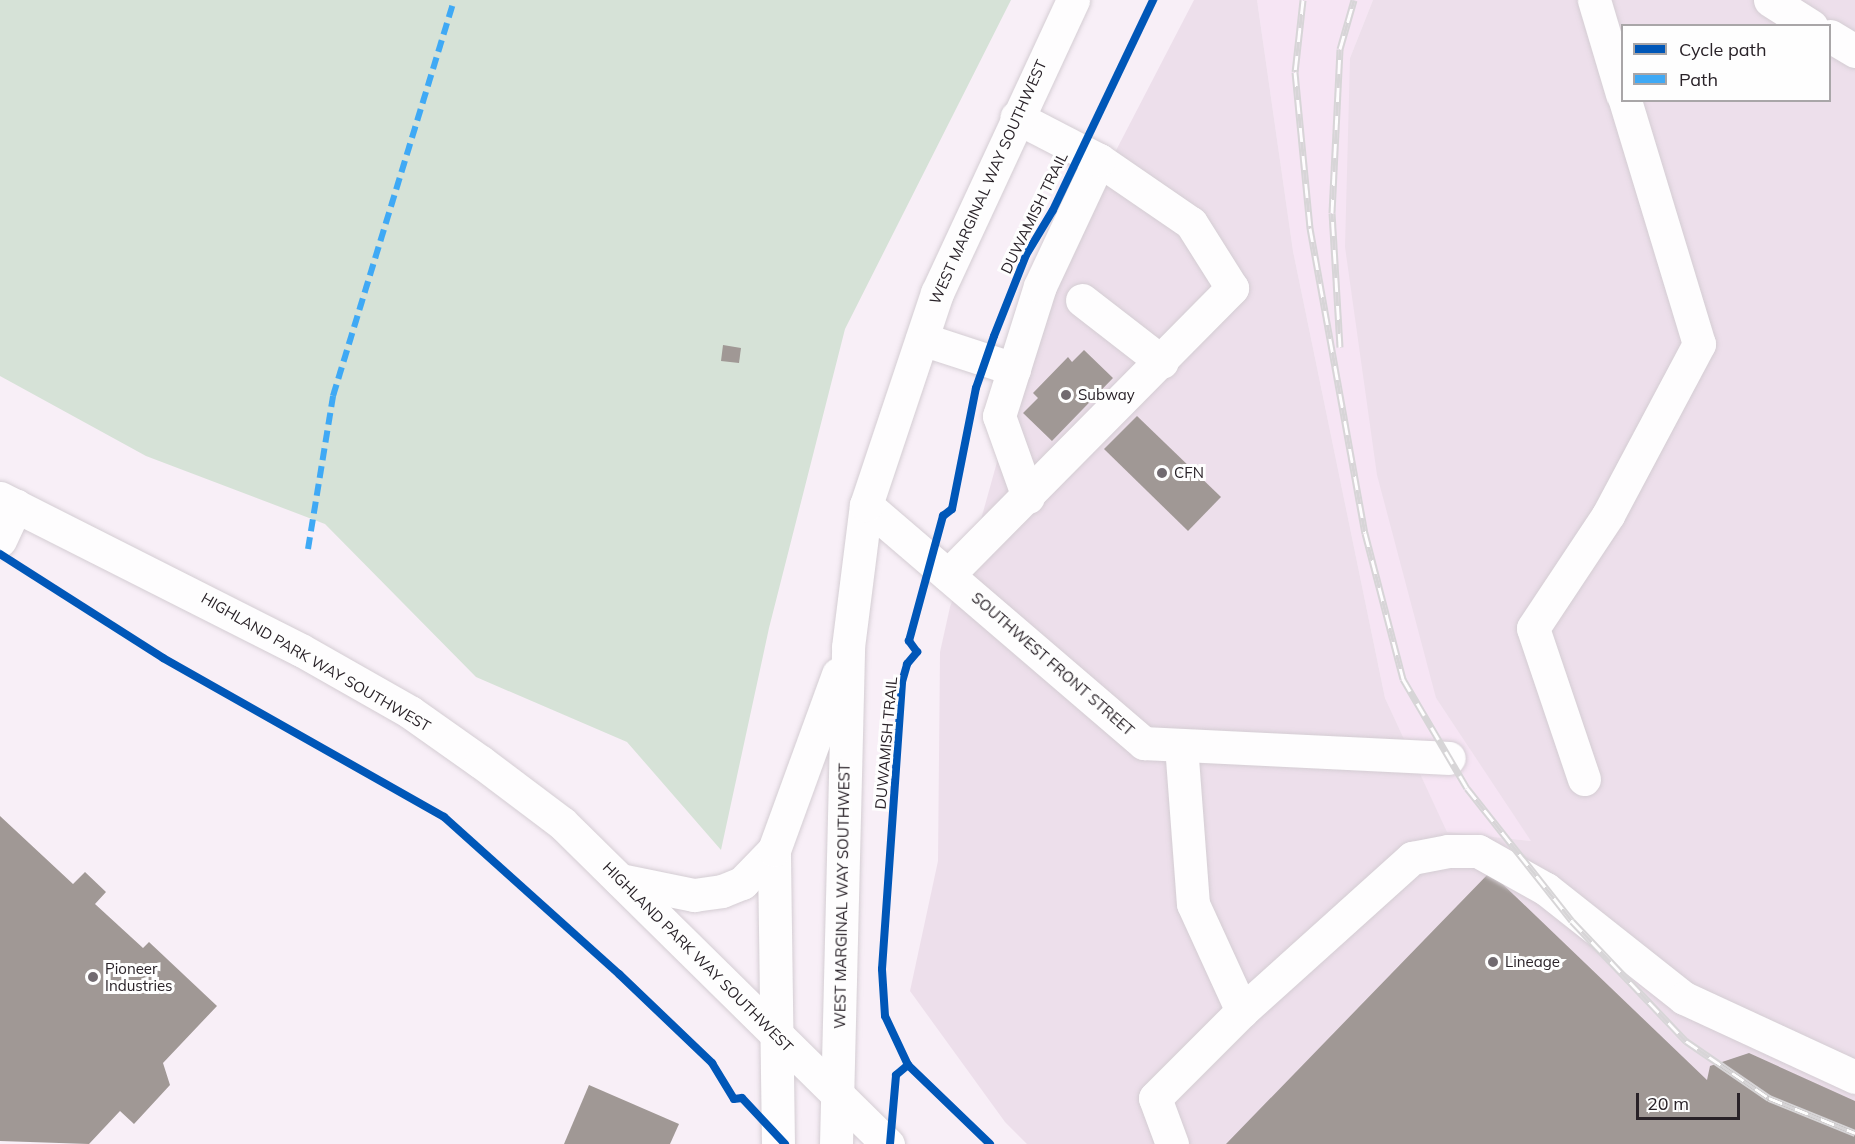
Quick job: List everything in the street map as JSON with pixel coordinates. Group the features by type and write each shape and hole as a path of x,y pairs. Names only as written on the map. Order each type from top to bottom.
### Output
{"main road":[{"name":"WEST MARGINAL WAY SOUTHWEST","path":"837,1144 848,647 867,506 937,293 1016,117 1073,0"},
{"path":"1594,0 1621,88"},
{"path":"1770,0 1808,24"},
{"path":"1831,37 1855,51"},
{"path":"1584,779 1533,628 1608,515 1699,344 1626,102"},
{"path":"948,575 1162,362 1232,288 1191,223 1099,160 1016,117"},
{"path":"1028,497 999,416 1040,286 1099,160"},
{"path":"1082,300 1162,362"},
{"path":"922,339 1014,369"},
{"path":"0,540 8,502"},
{"name":"HIGHLAND PARK WAY SOUTHWEST","path":"8,502 182,585 410,712 562,823 888,1144"},
{"name":"SOUTHWEST FRONT STREET","path":"867,506 1144,743 1449,758"},
{"name":"WEST MARGINAL WAY SOUTHWEST","path":"778,1144 774,850 848,647"},
{"path":"1181,745 1193,904 1242,1011"},
{"path":"620,880 694,895 722,891 742,884 774,850"},
{"path":"1172,1144 1155,1098 1242,1011 1412,858 1478,851 1546,889 1684,998 1855,1077"}],"shaded area":[{"path":"0,0 1011,0 845,329 769,628 721,850 627,742 476,677 325,524 146,456 0,376"},
{"path":"1194,0 1257,0 1293,251 1385,698 1447,832 1531,841 1436,698 1377,475 1345,247 1350,58 1373,0 1855,0 1855,1144 1027,1144 1005,1122 910,991 938,861 940,652 950,607 975,541 1026,358 1095,191"},
{"path":"1257,0 1373,0 1350,58 1436,698 1532,841 1447,833 1385,698 1293,251"}],"building":[{"path":"723,345 741,348 739,363 721,361"},
{"name":"Subway","path":"1084,350 1113,378 1052,441 1023,413 1038,398 1033,393 1068,357 1072,362"},
{"name":"CFN","path":"1137,416 1221,497 1188,531 1104,449"},
{"name":"Pioneer Industries","path":"0,816 73,884 85,872 106,892 95,904 143,948 149,942 217,1006 163,1063 170,1085 134,1124 120,1111 89,1144 0,1141"},
{"name":"Lineage","path":"1490,872 1707,1080 1710,1066 1749,1053 1855,1101 1855,1144 1226,1144"},
{"path":"589,1085 679,1124 670,1144 564,1144"}],"railway":[{"path":"1303,0 1295,72 1310,228 1365,533 1403,679 1467,788 1572,921 1686,1041 1769,1098 1855,1133"},
{"path":"1340,347 1332,213 1340,49 1354,0"}],"marked path":[{"path":"308,549 333,396 454,0"}],"cycle path":[{"name":"DUWAMISH TRAIL","path":"990,1144 908,1065 885,1016 882,969 902,682 907,664 917,652 909,641 943,516 952,509 976,388 994,336 1026,255 1053,210 1153,0"},
{"path":"0,554 163,658 444,817 619,974 712,1063 734,1099 742,1098 785,1144"},
{"path":"890,1144 896,1075 908,1065"}],"place":[{"name":"Subway","path":"1066,395"},
{"name":"CFN","path":"1162,473"},
{"name":"Lineage","path":"1493,962"},
{"name":"Pioneer Industries","path":"93,977"}]}
